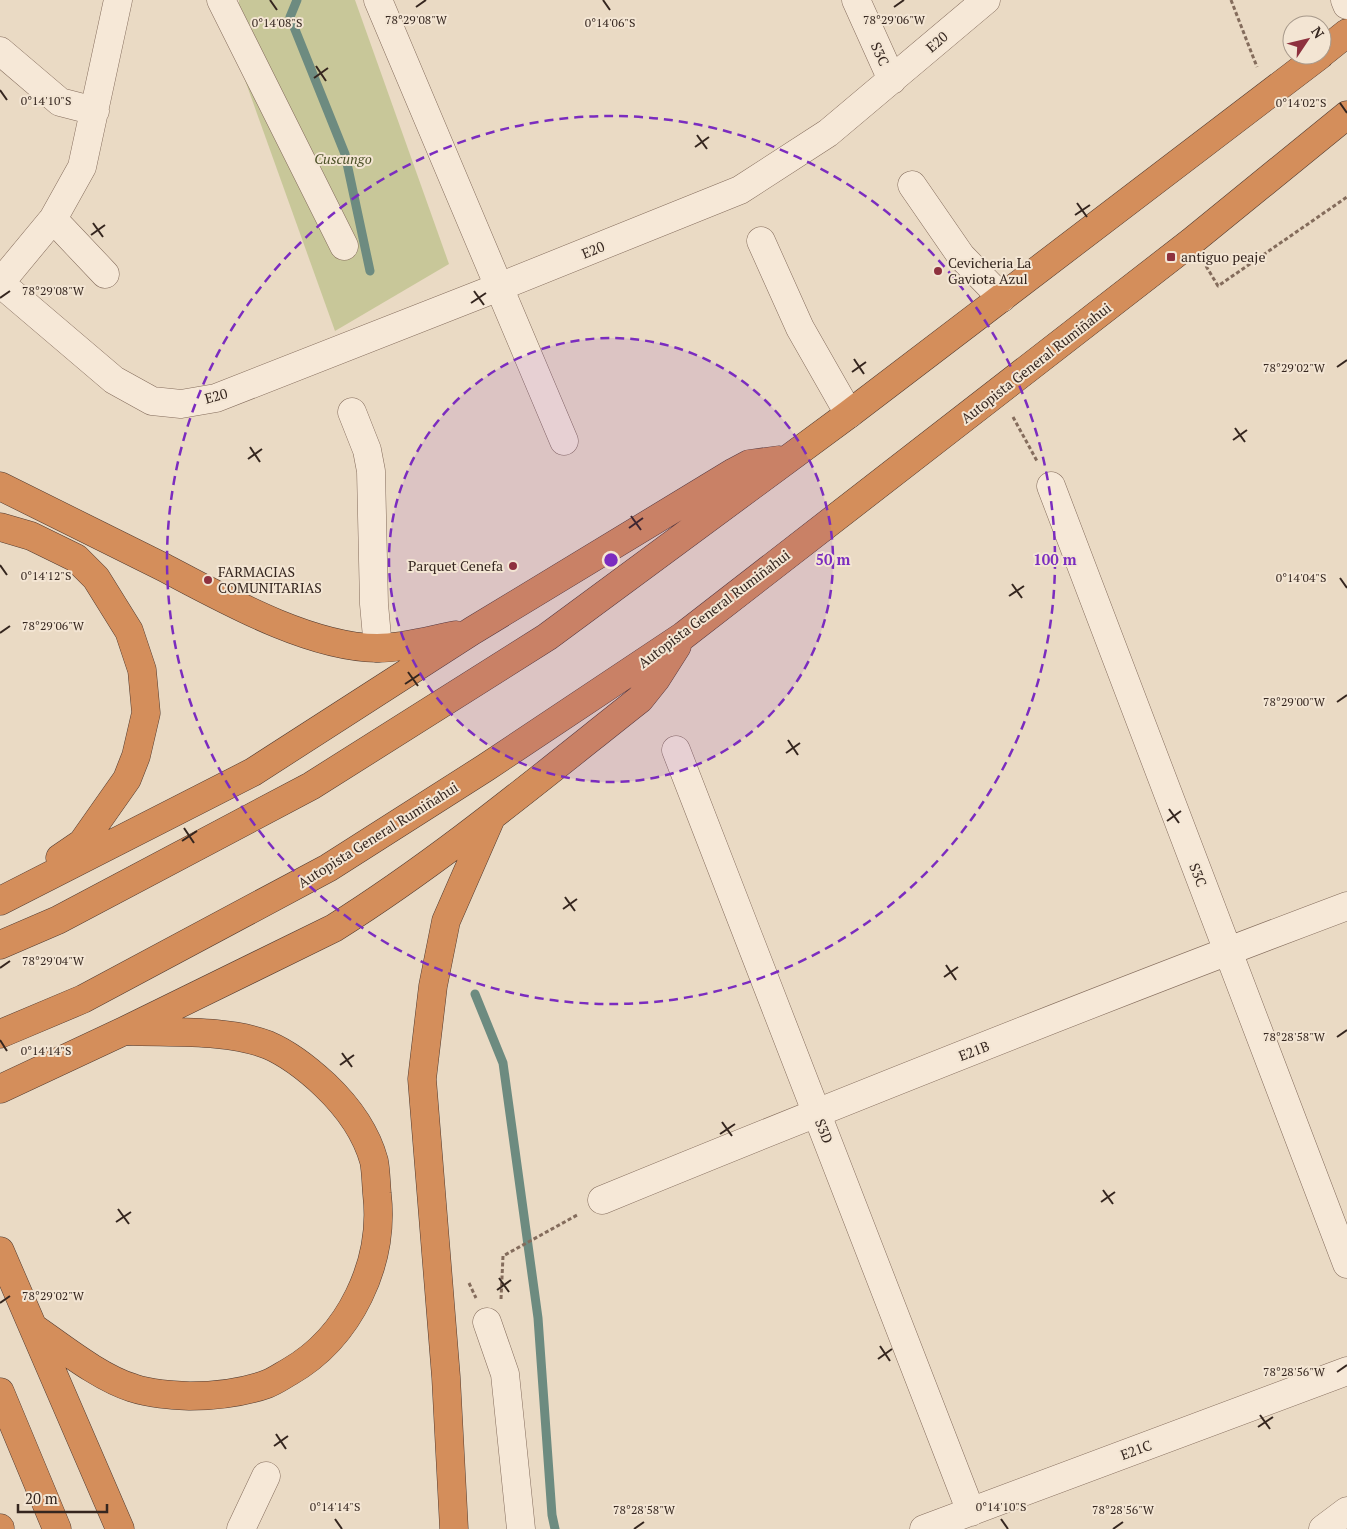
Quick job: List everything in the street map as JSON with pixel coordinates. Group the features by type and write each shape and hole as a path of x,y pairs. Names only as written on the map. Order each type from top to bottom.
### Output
{"highway":[{"path":"1332,45 1347,33"},
{"path":"0,945 58,920 311,786 547,637 849,414 1307,65"},
{"name":"Autopista General Rumiñahui","path":"0,1034 83,999 328,868 485,768 683,636 1191,242 1347,115"},
{"path":"0,900 253,772 472,631 734,472 749,464 786,460"},
{"path":"0,486 239,606 320,639 378,648 407,645 472,631"},
{"path":"0,527 31,536 76,558 96,578 129,631 142,670 146,713 136,756 127,779 82,843 0,900"},
{"path":"0,1089 124,1031 334,928 410,878 640,699 683,636"},
{"path":"454,1529 446,1377 422,1079 432,986 446,921 492,816"},
{"path":"34,1328 107,1377 133,1388 170,1395 204,1396 239,1392 269,1384 301,1365 328,1344 350,1312 368,1275 377,1243 379,1212 374,1162 365,1137 335,1094 316,1076 294,1060 268,1045 224,1036 197,1033 124,1031"},
{"path":"0,1251 120,1529"},
{"path":"0,1392 57,1529"}],"street":[{"path":"0,283 53,219 82,167 118,0"},
{"path":"221,0 344,246"},
{"path":"378,0 564,441"},
{"name":"S3C","path":"856,0 892,80"},
{"name":"E20","path":"0,283 114,380 152,401 181,404 216,398 499,288 740,190 828,133 986,0"},
{"path":"1345,0 1347,5"},
{"path":"0,51 60,102 95,111"},
{"path":"912,184 961,256 1002,298"},
{"path":"53,219 105,274"},
{"path":"761,241 800,328 849,414"},
{"path":"352,412 367,450 371,471 374,604 378,648"},
{"name":"S3C","path":"1051,486 1347,1264"},
{"name":"S3D","path":"676,750 971,1512"},
{"name":"E21B","path":"602,1200 817,1112 1227,951 1347,906"},
{"path":"486,1322 505,1374 521,1529"},
{"name":"E21C","path":"924,1529 1347,1371"},
{"path":"241,1529 266,1476"},
{"path":"1323,1529 1347,1511"}],"path":[{"path":"1231,0 1267,95"},
{"path":"1191,242 1218,286 1347,197"},
{"path":"999,392 1051,486"},
{"path":"486,1322 500,1316 504,1256 552,1229"}],"green space":[{"name":"Cuscungo","path":"239,0 355,0 449,264 335,331 236,55"}],"waterway":[{"path":"297,0 290,17 345,154 370,271"},
{"path":"475,994 503,1063 538,1318 552,1515 555,1529"}],"place":[{"name":"antiguo peaje","path":"1171,257"},
{"name":"Cevicheria La Gaviota Azul","path":"938,271"},
{"name":"Parquet Cenefa","path":"513,566"},
{"name":"FARMACIAS COMUNITARIAS","path":"208,580"}]}
